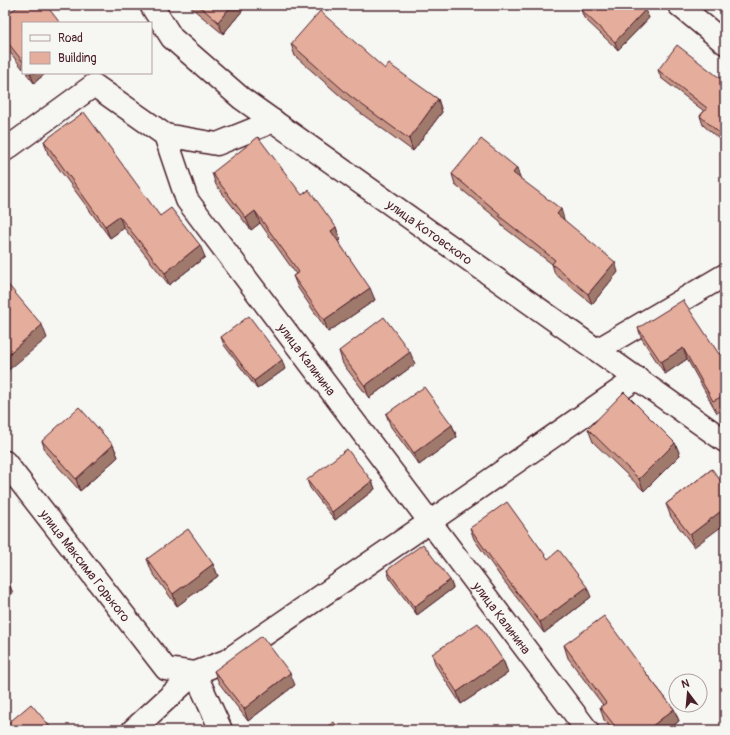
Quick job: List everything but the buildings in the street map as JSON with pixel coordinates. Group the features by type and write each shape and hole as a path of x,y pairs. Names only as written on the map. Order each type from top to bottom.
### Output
{"street":[{"name":"улица Котовского","path":"151,5 172,38 241,98 725,441"},
{"path":"679,5 725,43"},
{"path":"5,150 94,85 165,135 217,144 274,121"},
{"name":"улица Калинина","path":"165,135 187,200 587,730"},
{"path":"597,350 725,274"},
{"path":"132,730 194,673 226,661 431,522 637,378"},
{"name":"улица Максима Горького","path":"5,462 166,669 194,673"},
{"path":"194,673 221,730"}]}
